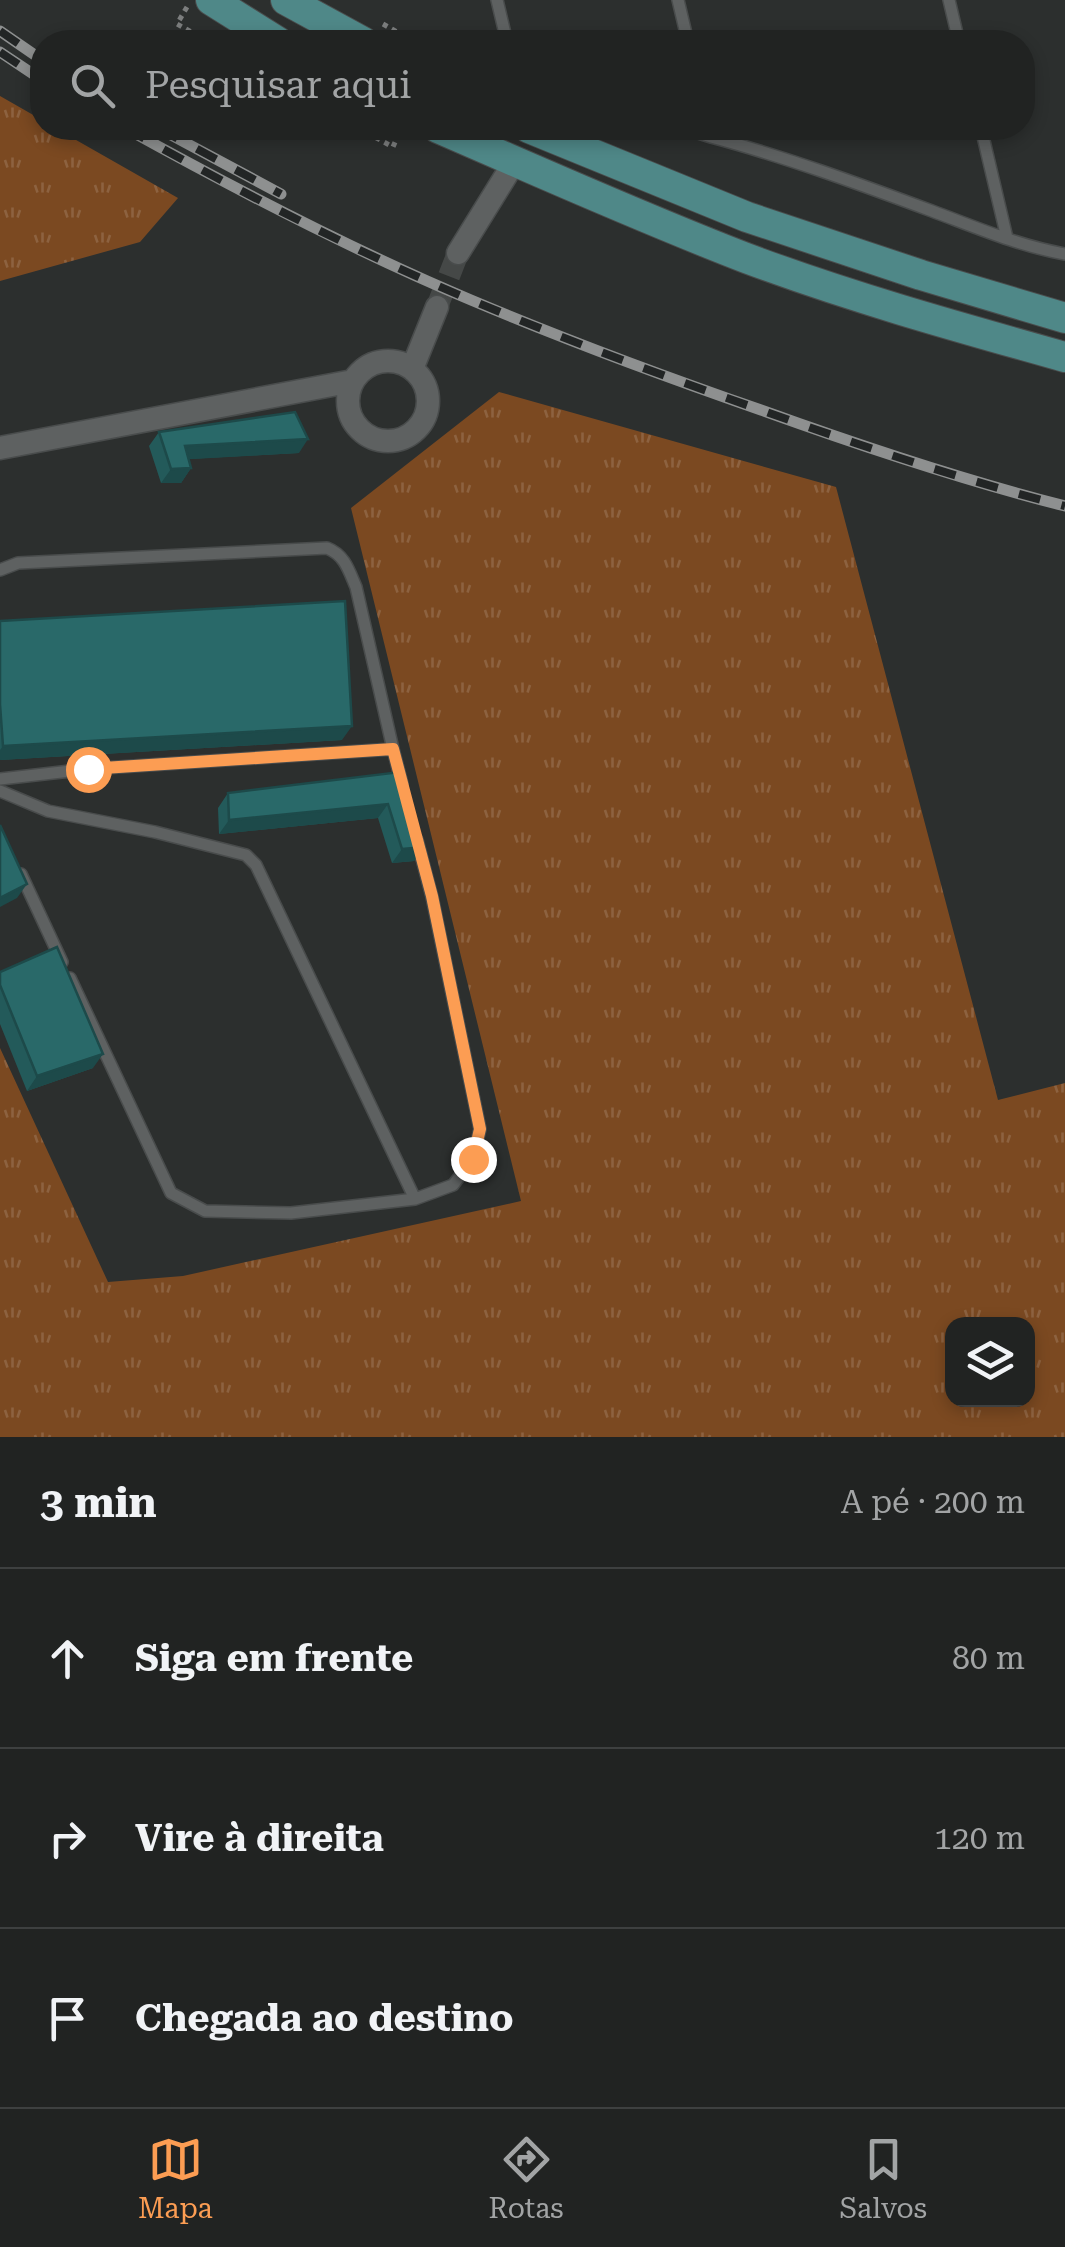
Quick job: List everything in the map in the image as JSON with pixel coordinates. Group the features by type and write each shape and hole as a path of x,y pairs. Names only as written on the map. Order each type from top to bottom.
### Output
{"highway":[{"path":"211,0 259,30"},
{"path":"286,0 340,30"},
{"path":"466,140 748,259 1065,358"},
{"path":"559,140 747,216 921,275 1065,318"}],"street":[{"path":"458,252 515,161"},
{"path":"412,370 438,307"},
{"path":"386,361 412,370 427,391 425,416 408,436 396,440 370,437 352,419 348,406 353,381 362,371 386,361"},
{"path":"0,448 353,381"}],"lane":[{"path":"497,0 505,30"},
{"path":"678,0 685,30"},
{"path":"949,0 957,30"},
{"path":"732,140 1008,238 1065,254"},
{"path":"984,140 1008,238"},
{"path":"0,570 18,562 328,548 338,552 356,587 408,804"},
{"path":"0,779 88,769 393,749"},
{"path":"0,791 48,811 246,855 256,864 415,1199"},
{"path":"15,862 171,1193 205,1212 292,1214 415,1199 453,1185 473,1159 480,1129 436,914 412,823"}],"path":[{"path":"188,30 177,24 191,0"}],"green space":[{"path":"0,96 30,113 30,140 76,140 178,198 140,242 0,281"},
{"path":"499,392 836,487 998,1100 1065,1083 1065,1437 0,1437 0,1048 108,1282 183,1276 521,1201 351,508"}],"building":[{"path":"295,412 308,439 185,446 191,468 171,469 159,432"},
{"path":"345,601 352,726 3,746 0,621"},
{"path":"400,772 424,847 402,849 388,804 229,820 228,793"},
{"path":"0,825 27,884 0,898"},
{"path":"57,947 103,1054 37,1076 0,985 0,972"}],"tunnel":[{"path":"437,307 458,253"}],"railway":[{"path":"0,31 30,52"},
{"path":"0,52 30,72"},
{"path":"147,140 339,240 543,329 874,449 1065,506"},
{"path":"180,140 281,194"}],"route":[{"path":"88,769 393,749 432,896 480,1129 473,1159"}]}
